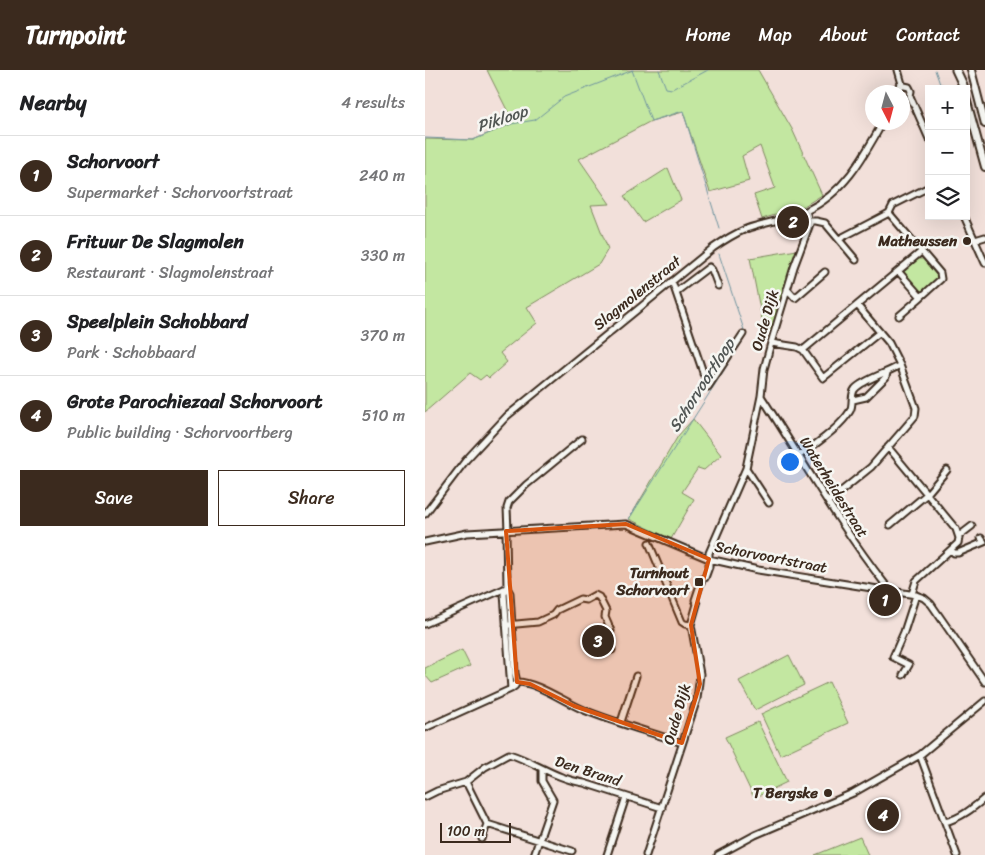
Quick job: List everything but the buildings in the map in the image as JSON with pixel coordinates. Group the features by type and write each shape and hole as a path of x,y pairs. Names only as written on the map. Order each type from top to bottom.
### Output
{"highway":[{"path":"958,70 962,85"}],"main road":[{"path":"971,70 985,124"},
{"path":"970,113 985,167"}],"street":[{"path":"898,70 900,85"},
{"path":"910,96 925,130"},
{"name":"Slagmolenstraat","path":"425,514 466,460 507,416 672,281 728,238 746,229 806,211 831,196 844,184 861,161 878,130"},
{"path":"839,239 889,213 893,205 925,189"},
{"path":"806,211 811,221 825,223 856,260"},
{"path":"889,213 940,274 941,279 899,316"},
{"path":"966,220 985,263"},
{"name":"Oude Dijk","path":"647,855 697,699 700,684 700,674 691,625 697,604 695,600 702,579 705,578 709,567 709,553 746,468 761,396 764,369 787,288 811,221"},
{"path":"975,240 985,237"},
{"path":"803,350 921,252"},
{"path":"676,292 709,267 713,270 718,286"},
{"path":"898,271 921,297"},
{"path":"787,288 795,298 825,272"},
{"path":"672,281 708,387 743,334"},
{"path":"829,501 866,471 915,416 916,411 900,365 889,343 857,305"},
{"path":"771,343 797,347 803,350 823,378 880,332"},
{"path":"800,455 833,429 849,413 853,400 852,394 856,388 900,365"},
{"path":"703,374 716,369"},
{"path":"853,400 866,397 886,377 887,373"},
{"name":"Waterheidestraat","path":"761,396 829,501 859,552 885,584 886,590"},
{"path":"511,689 509,593 507,588 507,508 509,502 526,485 582,439"},
{"path":"888,447 956,529 959,537 958,543 916,582 904,632 893,657 909,665 903,676"},
{"path":"746,468 769,503"},
{"path":"890,524 927,494 947,470"},
{"name":"Schorvoortstraat","path":"425,542 467,533 626,524 636,526 709,559 768,572 914,594 924,598 931,604 985,682"},
{"path":"959,537 972,526"},
{"path":"951,550 954,553 958,553 984,542 981,538"},
{"path":"649,543 683,622 691,625"},
{"path":"425,624 507,588"},
{"path":"509,624 538,622 580,599 586,600 598,596 607,611 605,617 611,631 606,633 612,650"},
{"path":"512,674 517,682 530,684 574,706 682,743"},
{"path":"621,722 636,676"},
{"path":"425,728 511,689 517,682"},
{"path":"718,855 755,835 853,793 920,755 985,701"},
{"name":"Den Brand","path":"425,797 437,791 466,782 485,767 508,755 529,762 555,775 662,808"},
{"path":"920,755 957,855"},
{"name":"Den Brand","path":"534,855 553,800 542,781 542,769"},
{"path":"466,782 487,824 482,839"},
{"name":"Den Brand","path":"607,855 626,797"},
{"path":"945,822 954,820 985,798"},
{"path":"487,824 572,851"}],"highlighted area":[{"path":"626,524 709,559 691,625 700,684 682,743 574,706 530,684 517,682 506,531"}],"green space":[{"path":"487,70 758,70 792,129 822,195 804,206 762,219 754,195 775,188 760,146 742,156 749,181 710,192 683,112 651,121 579,159 610,204 591,205 608,249 599,264 527,307 537,323 500,353 507,362 489,378 486,375 480,380 470,373 425,412 425,139 473,140 511,124 509,114"},
{"path":"668,168 681,200 643,222 624,196"},
{"path":"797,250 772,331 764,330 750,258"},
{"path":"918,259 923,259 937,276 937,281 923,292 912,284 904,272"},
{"path":"693,419 721,455 704,470 698,468 682,492 694,499 671,539 629,519 678,436"},
{"path":"462,650 470,666 432,683 425,675 425,668"},
{"path":"789,655 804,685 755,710 739,681"},
{"path":"829,682 848,723 780,755 761,714"},
{"path":"758,722 787,782 754,798 725,737"},
{"path":"860,837 868,855 815,855"}],"waterway":[{"name":"Schorvoortloop","path":"632,70 651,121 683,111 719,228"},
{"name":"Pikloop","path":"425,138 473,140 511,124 535,120 564,97 633,70"},
{"name":"Pikloop","path":"659,70 666,88 672,89 708,70"},
{"name":"Pikloop","path":"935,70 940,84 947,85"},
{"name":"Schorvoortloop","path":"629,519 746,336 719,254"}],"place":[{"name":"Frituur De Slagmolen","path":"793,222"},
{"name":"Matheussen","path":"967,241"},
{"name":"Turnhout Schorvoort","path":"699,582"},
{"name":"Schorvoort","path":"885,600"},
{"name":"Speelplein Schobbard","path":"598,641"},
{"name":"T Bergske","path":"828,793"},
{"name":"Grote Parochiezaal Schorvoort","path":"883,815"}]}
